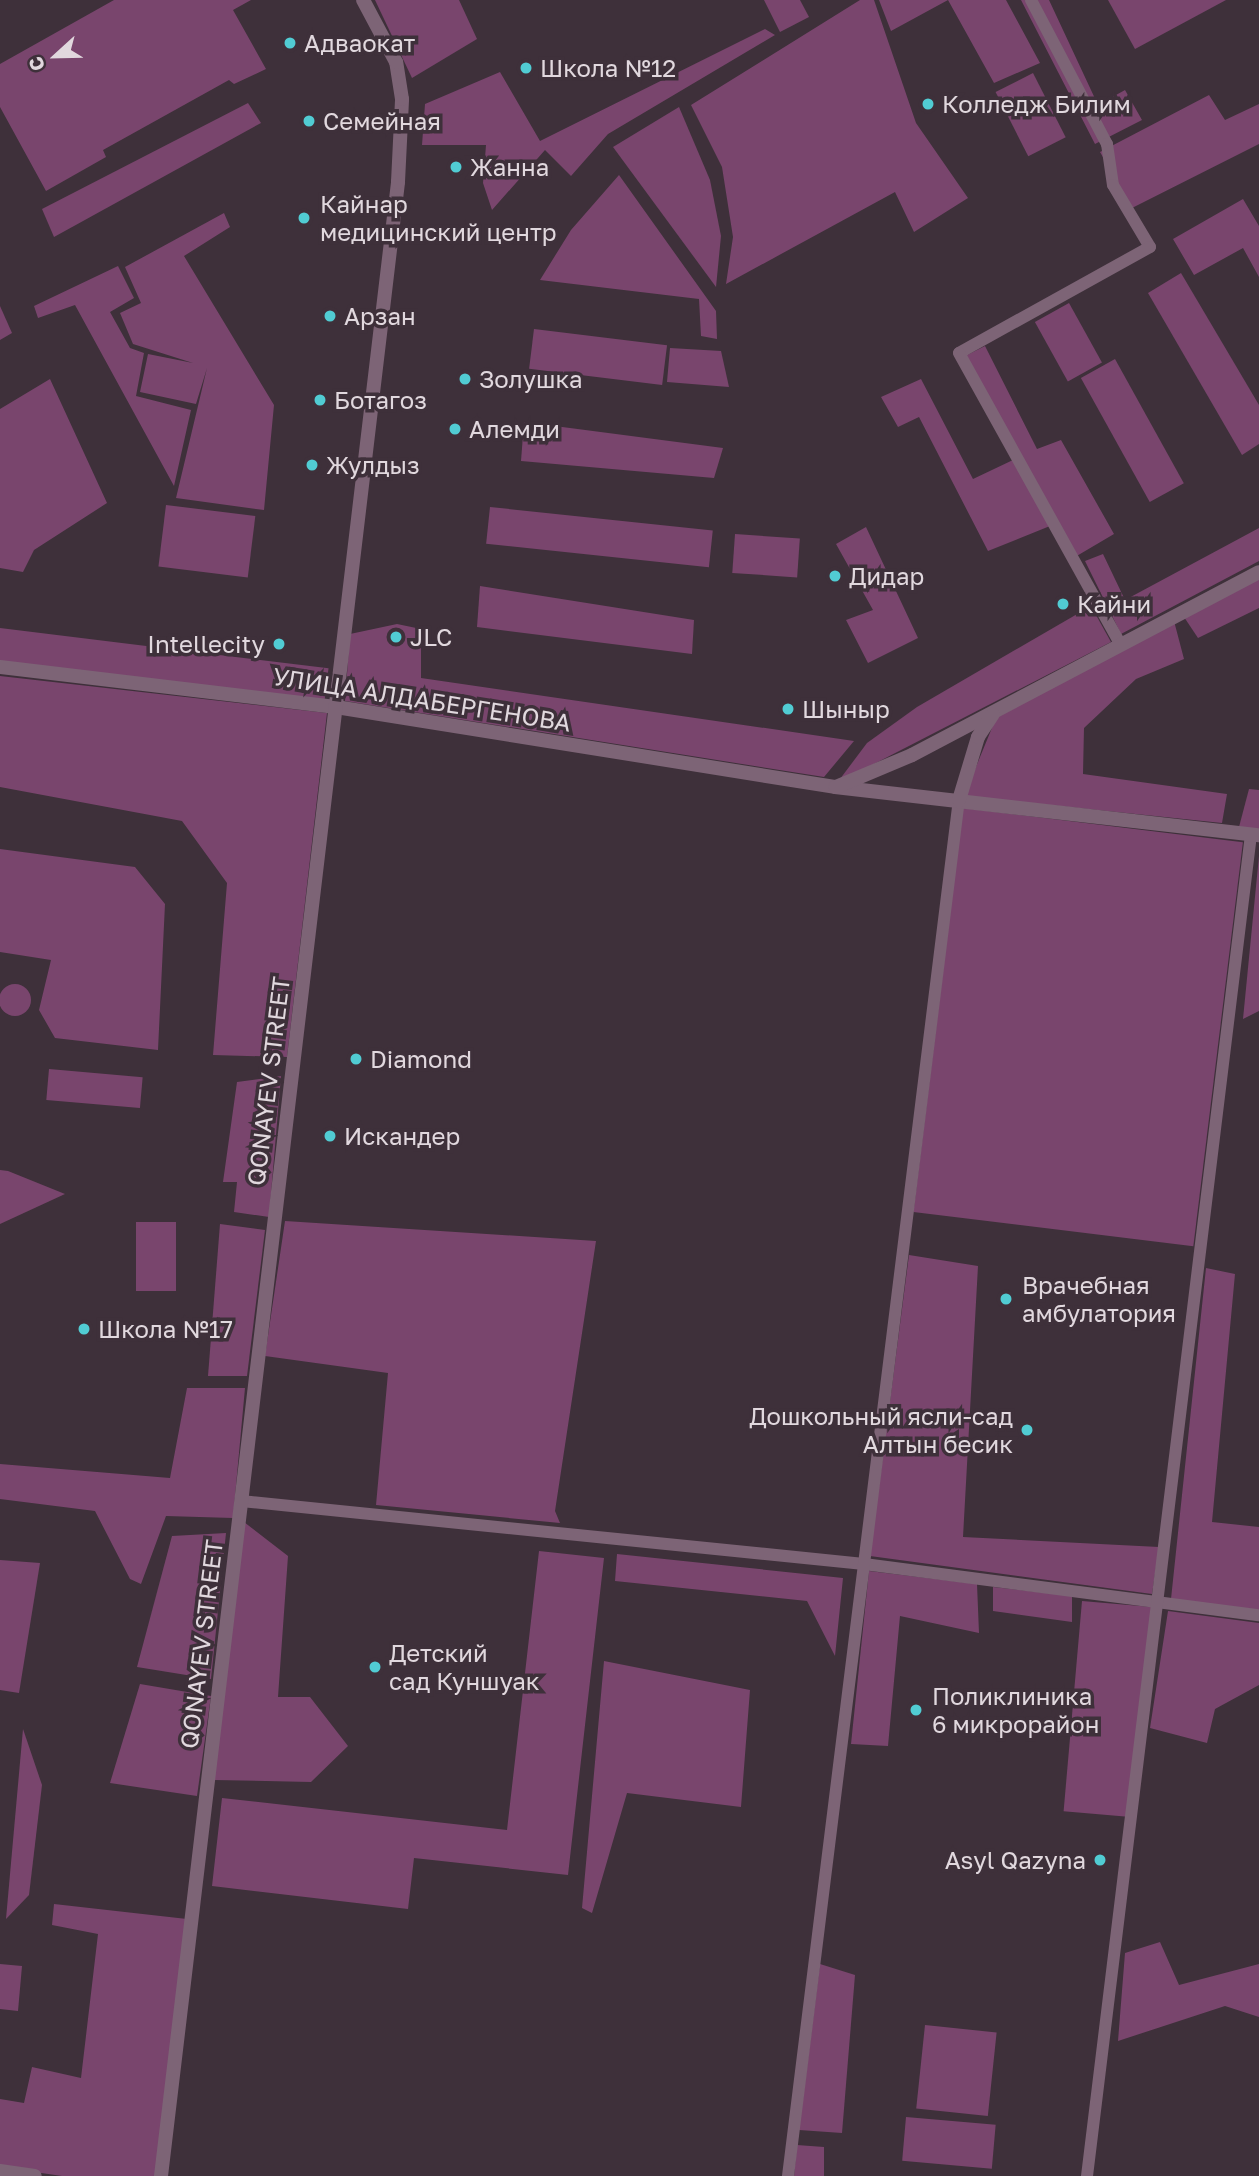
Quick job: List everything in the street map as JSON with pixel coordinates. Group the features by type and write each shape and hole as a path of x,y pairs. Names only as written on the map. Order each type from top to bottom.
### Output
{"street":[{"name":"QONAYEV STREET","path":"161,2176 379,362 402,99 396,62 363,0"},
{"path":"1031,0 1107,144 1113,186 1150,247 959,353 1119,643"},
{"path":"835,787 994,713 1119,643 1259,572"},
{"name":"УЛИЦА АЛДАБЕРГЕНОВА","path":"0,667 336,707 835,787 1255,835"},
{"path":"788,2176 959,800 978,737 994,713"},
{"path":"1087,2176 1255,835"},
{"path":"241,1501 864,1564 1259,1615"},
{"path":"0,2171 35,2176"}],"shaded area":[{"path":"114,0 251,0 233,10 266,69 234,84 229,80 103,150 106,157 46,191 0,107 0,64"},
{"path":"375,0 459,0 477,39 412,78"},
{"path":"764,0 800,0 809,17 780,32"},
{"path":"860,0 874,0 916,123 968,198 914,232 895,192 726,284 733,237 722,167 691,105"},
{"path":"879,0 948,0 891,31"},
{"path":"948,0 1006,0 1040,63 994,83"},
{"path":"1021,0 1049,0 1098,105 1125,90 1142,120 1095,144"},
{"path":"1108,0 1226,0 1135,49"},
{"path":"765,29 775,35 608,134 571,176 545,150 492,210 483,183 486,145 422,145 425,104 500,72 540,141"},
{"path":"1033,73 1066,137 1028,156 996,92"},
{"path":"1209,95 1225,120 1259,104 1259,144 1132,208 1100,152"},
{"path":"248,103 261,123 54,237 42,209"},
{"path":"679,107 710,180 721,236 716,287 613,147"},
{"path":"619,175 716,311 717,339 701,336 699,299 540,280 571,230"},
{"path":"1243,199 1259,226 1259,277 1243,248 1194,275 1173,239"},
{"path":"224,213 230,227 184,256 274,405 264,510 176,498 207,368 196,404 140,392 148,354 193,363 133,344 120,313 141,303 125,267"},
{"path":"118,266 134,298 110,312 130,348 144,353 136,396 191,410 174,486 75,305 38,318 34,306"},
{"path":"1181,273 1259,405 1259,444 1242,455 1148,293"},
{"path":"1069,303 1102,362 1068,381 1035,322"},
{"path":"0,306 12,333 0,340"},
{"path":"534,329 667,345 662,385 529,369"},
{"path":"985,346 1037,449 1061,440 1114,534 1075,557 965,356"},
{"path":"670,348 721,351 729,387 667,382"},
{"path":"1115,359 1184,483 1150,502 1081,378"},
{"path":"50,379 107,503 34,550 23,572 0,568 0,409"},
{"path":"921,379 973,479 1013,460 1050,526 988,551 919,417 898,427 881,397"},
{"path":"524,422 723,448 714,478 521,461"},
{"path":"166,505 255,516 248,578 158,567"},
{"path":"490,507 713,530 709,567 486,544"},
{"path":"866,527 918,638 868,663 846,620 873,610 836,544"},
{"path":"1259,528 1259,561 1121,634 1085,561 1103,554 1125,600"},
{"path":"735,534 800,539 797,577 732,573"},
{"path":"1259,573 1259,608 1198,638 1182,614"},
{"path":"480,586 694,620 692,654 477,627"},
{"path":"1091,606 1111,642 837,783 867,743 917,707"},
{"path":"1174,621 1184,659 1136,679 1084,728 1083,774 1227,794 1222,823 964,796 996,718"},
{"path":"397,624 421,629 421,678 854,741 824,777 345,701 350,634"},
{"path":"0,628 329,668 325,701 0,661"},
{"path":"0,676 327,713 287,1057 213,1055 227,883 182,821 0,787"},
{"path":"1249,789 1259,790 1259,829 1239,827"},
{"path":"963,808 1243,842 1193,1246 913,1212"},
{"path":"0,849 135,867 165,904 158,1050 55,1038 39,1010 51,960 0,952"},
{"path":"1259,856 1259,1011 1243,1019"},
{"path":"15,984 26,989 31,1000 26,1011 15,1016 4,1011 -1,1000 4,989"},
{"path":"49,1069 143,1077 140,1108 46,1100"},
{"path":"281,1076 269,1217 234,1212 237,1182 223,1182 237,1082"},
{"path":"0,1170 8,1171 65,1194 0,1224"},
{"path":"285,1221 596,1241 555,1511 560,1523 376,1505 388,1373 265,1356"},
{"path":"136,1222 176,1222 176,1291 136,1291"},
{"path":"220,1224 265,1230 247,1376 208,1376"},
{"path":"909,1255 978,1266 963,1537 1159,1547 1152,1594 870,1556"},
{"path":"1206,1268 1235,1274 1212,1522 1259,1527 1259,1610 1171,1599"},
{"path":"187,1388 245,1388 233,1518 166,1516 141,1584 130,1579 95,1511 0,1499 0,1464 170,1478"},
{"path":"244,1522 288,1556 278,1697 310,1697 348,1746 311,1782 214,1780"},
{"path":"226,1533 211,1679 137,1667 172,1536"},
{"path":"539,1551 604,1558 568,1875 414,1858 408,1909 212,1886 222,1798 507,1830"},
{"path":"617,1554 843,1578 835,1656 807,1601 615,1581"},
{"path":"0,1560 40,1563 19,1693 0,1690"},
{"path":"869,1571 977,1584 979,1633 900,1616 888,1746 851,1744"},
{"path":"993,1587 1072,1596 1072,1622 993,1611"},
{"path":"1082,1601 1155,1607 1136,1818 1064,1811"},
{"path":"1168,1611 1259,1623 1259,1685 1215,1709 1207,1743 1150,1728"},
{"path":"604,1661 750,1690 741,1807 627,1793 592,1913 582,1908"},
{"path":"140,1684 211,1696 197,1796 110,1783"},
{"path":"23,1729 42,1785 29,1895 6,1919"},
{"path":"54,1904 187,1919 155,2176 62,2176 0,2167 0,2099 24,2103 32,2067 81,2078 98,1934 52,1925"},
{"path":"1160,1942 1179,1985 1259,1964 1259,2017 1225,2006 1118,2041 1125,1953"},
{"path":"0,1964 22,1966 18,2011 0,2009"},
{"path":"820,1964 855,1975 842,2133 799,2130"},
{"path":"925,2025 997,2033 988,2116 916,2109"},
{"path":"906,2117 996,2125 992,2169 902,2161"},
{"path":"797,2145 824,2147 824,2176 794,2176"}],"place":[{"name":"Адваокат","path":"290,43"},
{"name":"Школа №12","path":"526,68"},
{"name":"Колледж Билим","path":"928,104"},
{"name":"Семейная","path":"309,121"},
{"name":"Жанна","path":"456,167"},
{"name":"Кайнар медицинский центр","path":"304,218"},
{"name":"Арзан","path":"330,316"},
{"name":"Золушка","path":"465,379"},
{"name":"Ботагоз","path":"320,400"},
{"name":"Алемди","path":"455,429"},
{"name":"Жулдыз","path":"312,465"},
{"name":"Дидар","path":"835,576"},
{"name":"Кайни","path":"1063,604"},
{"name":"JLC","path":"396,637"},
{"name":"Intellecity","path":"279,644"},
{"name":"Шыныр","path":"788,709"},
{"name":"Diamond","path":"356,1059"},
{"name":"Искандер","path":"330,1136"},
{"name":"Врачебная амбулатория","path":"1006,1299"},
{"name":"Школа №17","path":"84,1329"},
{"name":"Дошкольный ясли-сад Алтын бесик","path":"1027,1430"},
{"name":"Детский сад Куншуак","path":"375,1667"},
{"name":"Поликлиника 6 микрорайон","path":"916,1710"},
{"name":"Asyl Qazyna","path":"1100,1860"}]}
